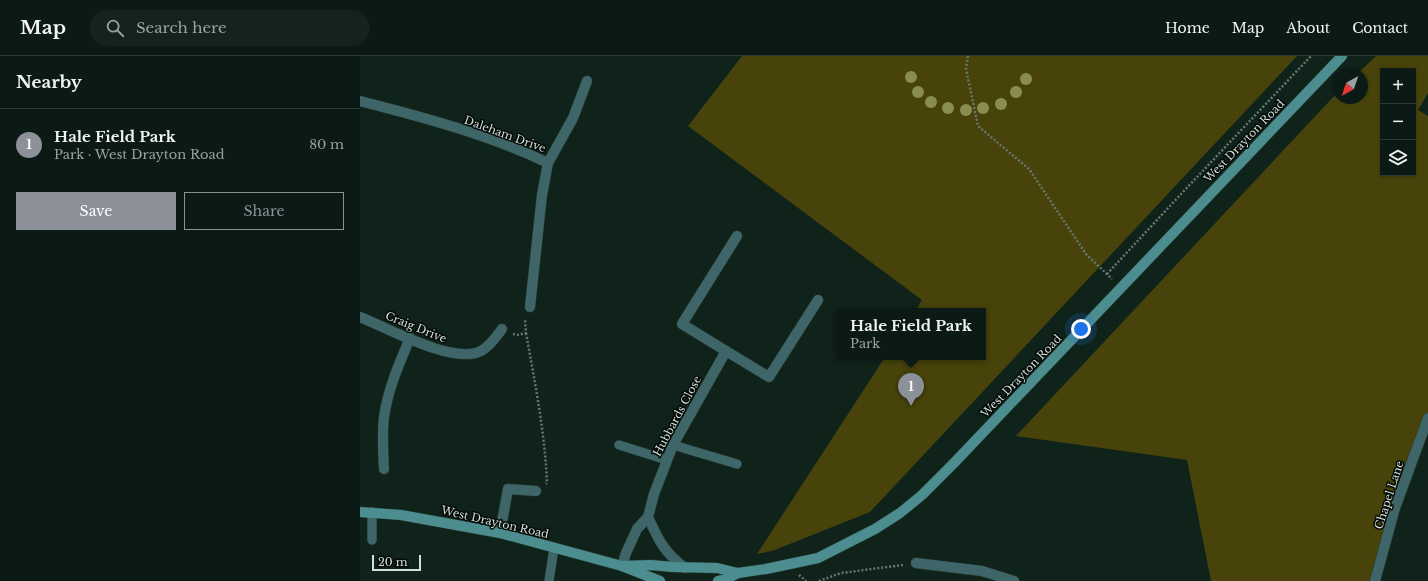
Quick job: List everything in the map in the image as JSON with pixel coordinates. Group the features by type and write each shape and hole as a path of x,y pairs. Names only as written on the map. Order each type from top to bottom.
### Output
{"main road":[{"name":"West Drayton Road","path":"718,581 738,573 766,569 818,558 875,529 900,513 922,495 1342,56"},
{"name":"West Drayton Road","path":"360,512 401,515 500,533 622,566 660,581"},
{"name":"West Drayton Road","path":"622,566 651,565 685,568 717,568 738,573"}],"street":[{"path":"548,163 573,118 587,81"},
{"name":"Daleham Drive","path":"360,101 436,122 525,152 548,163 542,195 530,307"},
{"path":"737,236 682,324 769,377 818,300"},
{"name":"Craig Drive","path":"360,316 439,350 462,354 473,354 482,351 489,346 502,329"},
{"path":"384,469 383,433 387,398 410,338"},
{"name":"Hubbards Close","path":"622,566 637,529 648,517 654,494 674,445 726,351"},
{"name":"Chapel Lane","path":"1375,581 1396,508 1428,418"},
{"path":"500,533 508,489 536,491"},
{"path":"648,517 659,542 674,560 685,568"},
{"path":"916,563 982,571 1014,581"}],"lane":[{"path":"619,445 667,460"},
{"path":"674,445 737,464"},
{"path":"372,512 372,540"},
{"path":"549,581 554,548"}],"path":[{"path":"968,56 966,69 978,126 1029,169 1086,254 1121,288"},
{"path":"1107,274 1311,56"},
{"path":"530,307 525,320 526,333 540,408 547,471 547,483 536,491"},
{"path":"502,329 518,335 526,333"},
{"path":"819,581 841,573 916,563"}],"shaded area":[{"path":"742,56 1297,56 870,512 772,551 757,554 883,360 986,360 986,308 917,308 922,300 688,126"},
{"path":"1376,56 1428,56 1428,93 1418,110 1428,116 1428,418 1375,581 1211,581 1187,460 1016,436 1332,98 1332,104 1368,104 1368,68 1363,68"}],"place":[{"name":"Hale Field Park","path":"911,406"}]}
